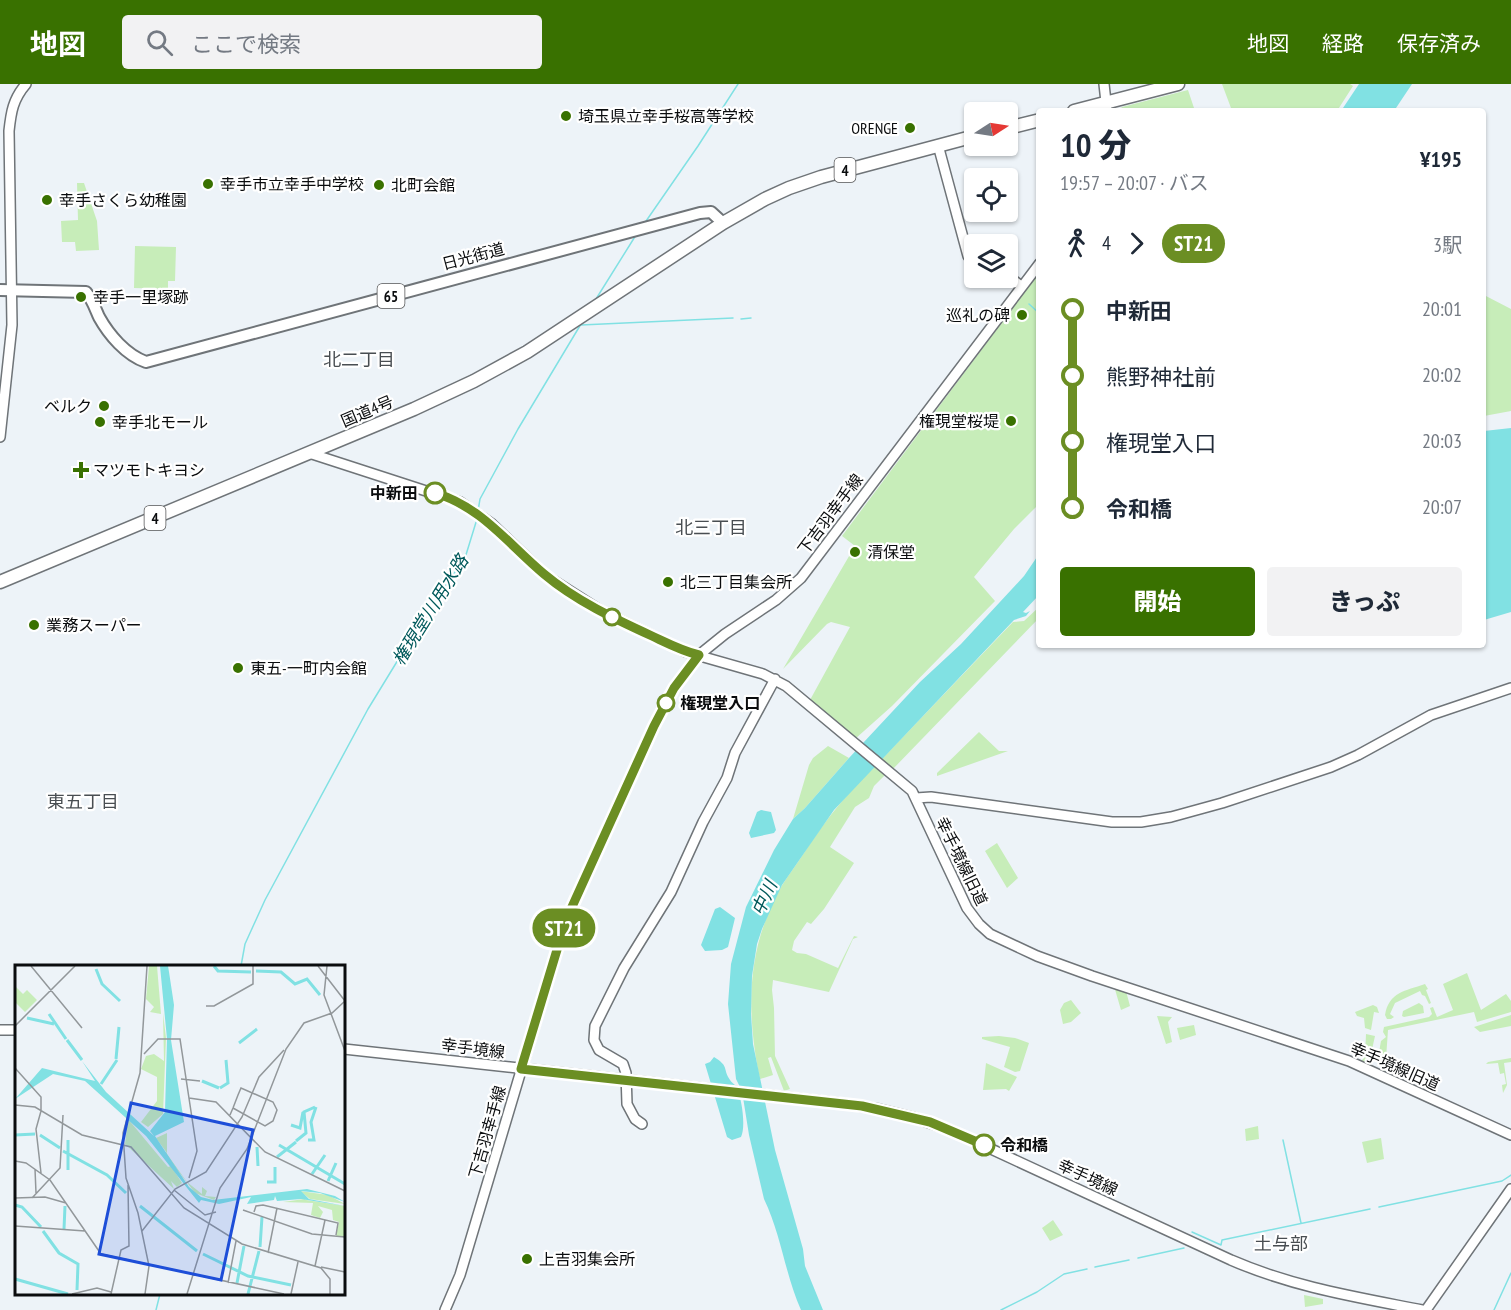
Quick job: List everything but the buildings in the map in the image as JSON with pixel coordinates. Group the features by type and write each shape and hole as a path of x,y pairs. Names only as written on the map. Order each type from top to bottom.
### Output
{"highway":[{"path":"1107,107 1178,84"},
{"path":"1018,126 1036,121"},
{"name":"4","path":"723,223 789,188 851,168 964,139"},
{"name":"国道4号","path":"0,582 414,409 474,381 527,352 723,223"}],"main road":[{"name":"日光街道","path":"5,290 86,292 100,319 112,335 134,357 146,362 706,212 713,213 723,223"}],"street":[{"path":"0,437 11,344 5,290 9,131 11,109 15,97 26,84"},
{"path":"1104,84 1107,107"},
{"path":"1107,107 1111,84"},
{"path":"938,145 964,241"},
{"name":"下吉羽幸手線","path":"445,1310 460,1275 566,920 654,726 674,688 699,655 725,634 776,600 801,578 1036,267"},
{"path":"1018,283 1022,286"},
{"name":"幸手境線旧道","path":"309,453 444,496 472,509 545,575 576,597 686,652 753,670 775,679 800,697 912,791 967,908 990,934 1037,956 1092,976 1349,1061 1511,1135"},
{"path":"642,1124 635,1119 627,1104 623,1065 603,1053 596,1045 595,1026 624,968 671,892 703,822 727,778 735,753 775,679"},
{"path":"916,798 931,797 1112,822 1164,819 1222,803 1331,767 1358,755 1431,715 1511,688"},
{"name":"幸手境線","path":"345,1049 862,1106 930,1122 974,1140 1249,1268 1308,1288 1422,1310"},
{"path":"1426,1310 1511,1189"}],"green space":[{"path":"1222,84 1350,84 1353,86 1339,108 1231,108"},
{"path":"1188,90 1194,108 1121,108"},
{"path":"77,183 84,183 97,221 99,250 76,251 75,242 62,242 61,221 78,220"},
{"path":"135,246 176,247 175,281 168,281 168,289 134,288"},
{"path":"1036,277 1036,507 1014,529 974,577 995,601 892,706 855,739 810,700 850,627 831,622 827,624 783,669 855,546 842,536"},
{"path":"1486,296 1511,309 1511,411 1486,416"},
{"path":"1036,610 1036,621 892,770 880,761 1013,622 1024,621"},
{"path":"979,732 999,751 1008,751 937,776 937,773"},
{"path":"828,746 849,758 793,819 809,765 813,758"},
{"path":"877,764 887,773 874,786 869,798 855,807 830,847 854,863 824,909 811,924 807,922 794,941 792,950 838,968 854,936 858,937 853,939 829,992 773,980 775,1056 790,1089 784,1091 771,1057 768,1058 773,1075 760,1079 754,1046 751,999 756,953 762,931 781,887 812,841 838,806"},
{"path":"997,843 1018,878 1007,888 985,851"},
{"path":"1467,973 1481,1010 1506,994 1511,1001 1511,1012 1477,1022 1474,1012 1388,1030 1385,1073 1383,1072 1379,1057 1381,1041 1386,1037 1383,1032 1384,1027 1429,1017 1432,1014 1430,1008 1433,1007 1437,1017 1453,1010 1443,984"},
{"path":"1425,984 1431,1003 1429,1004 1420,991 1395,1003 1390,1014 1394,1017 1387,1019 1385,1015 1387,1007 1394,997"},
{"path":"1114,986 1126,991 1130,1006 1121,1010"},
{"path":"1071,1000 1081,1013 1071,1022 1063,1024 1060,1010 1064,1003"},
{"path":"1419,1003 1423,1006 1424,1013 1402,1016 1403,1011"},
{"path":"1373,1005 1377,1007 1379,1013 1374,1012 1371,1030 1365,1028 1364,1018 1357,1016 1355,1012"},
{"path":"1511,1015 1511,1026 1480,1032 1474,1027"},
{"path":"1157,1016 1172,1017 1168,1022 1172,1042 1166,1044"},
{"path":"1194,1025 1196,1035 1180,1040 1177,1028"},
{"path":"1366,1034 1375,1036 1371,1054 1364,1063 1360,1062 1365,1057"},
{"path":"999,1036 1029,1043 1020,1071 1015,1072 1004,1067 1010,1047 982,1039 982,1037"},
{"path":"1511,1058 1511,1062 1504,1063 1507,1085 1503,1093 1502,1085 1506,1084 1504,1073 1500,1074 1498,1063 1486,1064"},
{"path":"986,1063 1017,1077 1009,1091 1006,1089 983,1090"},
{"path":"1258,1126 1259,1139 1246,1141 1245,1129"},
{"path":"1381,1138 1384,1159 1367,1163 1362,1142"},
{"path":"1053,1220 1063,1235 1050,1241 1042,1228"},
{"path":"1304,1295 1323,1299 1323,1304 1305,1307"}],"water":[{"path":"1359,84 1412,84 1396,108 1343,108"},
{"path":"1511,428 1511,612 1486,619 1486,431"},
{"name":"中川","path":"1036,558 1036,598 1023,612 1030,611 1026,616 1014,620 834,810 782,885 757,944 752,976 753,1044 775,1150 803,1249 805,1266 823,1310 801,1310 775,1226 764,1199 749,1135 742,1091 736,1079 728,1004 731,964 746,907 774,850 793,819 920,682 961,644 1024,576"},
{"path":"761,810 771,812 776,830 774,833 751,838 749,833 757,812"},
{"path":"720,907 735,918 728,947 722,950 705,951 701,945 715,909"},
{"path":"714,1057 724,1066 740,1098 743,1112 742,1132 741,1137 732,1140 727,1137 705,1064"}],"pier":[{"path":"707,1083 766,1089 769,1102 711,1095"}],"waterway":[{"path":"644,224 738,84"},
{"path":"596,299 636,235"},
{"name":"権現堂川用水路","path":"1029,304 1036,310"},
{"name":"権現堂川用水路","path":"581,325 733,318"},
{"name":"権現堂川用水路","path":"741,319 751,318"},
{"name":"権現堂川用水路","path":"478,511 480,499 518,429 581,324"},
{"name":"権現堂川用水路","path":"241,965 245,944 265,900 368,709 431,606 465,558 477,519"},
{"path":"1283,1140 1301,1223"},
{"path":"1379,1207 1502,1181 1511,1175"},
{"path":"1192,1232 1221,1245 1222,1240 1370,1209"},
{"path":"1138,1258 1184,1248"},
{"path":"1095,1267 1129,1260"},
{"path":"1001,1310 1037,1292 1064,1274 1087,1269"},
{"path":"1494,1310 1511,1273"},
{"name":"権現堂川用水路","path":"156,1310 160,1295"}],"bus line":[{"name":"ST21","path":"435,493 472,509 492,524 545,575 576,597 686,652 699,655 674,688 654,726 566,920 521,1069 862,1106 930,1122 984,1145"}],"place":[{"name":"埼玉県立幸手桜高等学校","path":"566,116"},
{"name":"ORENGE","path":"910,128"},
{"name":"幸手市立幸手中学校","path":"208,184"},
{"name":"北町会館","path":"379,185"},
{"name":"幸手さくら幼稚園","path":"47,200"},
{"name":"幸手一里塚跡","path":"81,297"},
{"name":"巡礼の碑","path":"1022,315"},
{"name":"ベルク","path":"104,406"},
{"name":"権現堂桜堤","path":"1011,421"},
{"name":"幸手北モール","path":"100,422"},
{"name":"マツモトキヨシ","path":"81,470"},
{"name":"中新田","path":"435,493"},
{"name":"清保堂","path":"855,552"},
{"name":"北三丁目集会所","path":"668,582"},
{"name":"業務スーパー","path":"34,625"},
{"name":"東五-一町内会館","path":"238,668"},
{"name":"権現堂入口","path":"666,703"},
{"name":"令和橋","path":"984,1145"},
{"name":"上吉羽集会所","path":"527,1259"}],"district":[{"name":"北二丁目","path":"359,359"},
{"name":"北三丁目","path":"711,527"},
{"name":"東五丁目","path":"83,801"},
{"name":"土与部","path":"1281,1243"}]}
